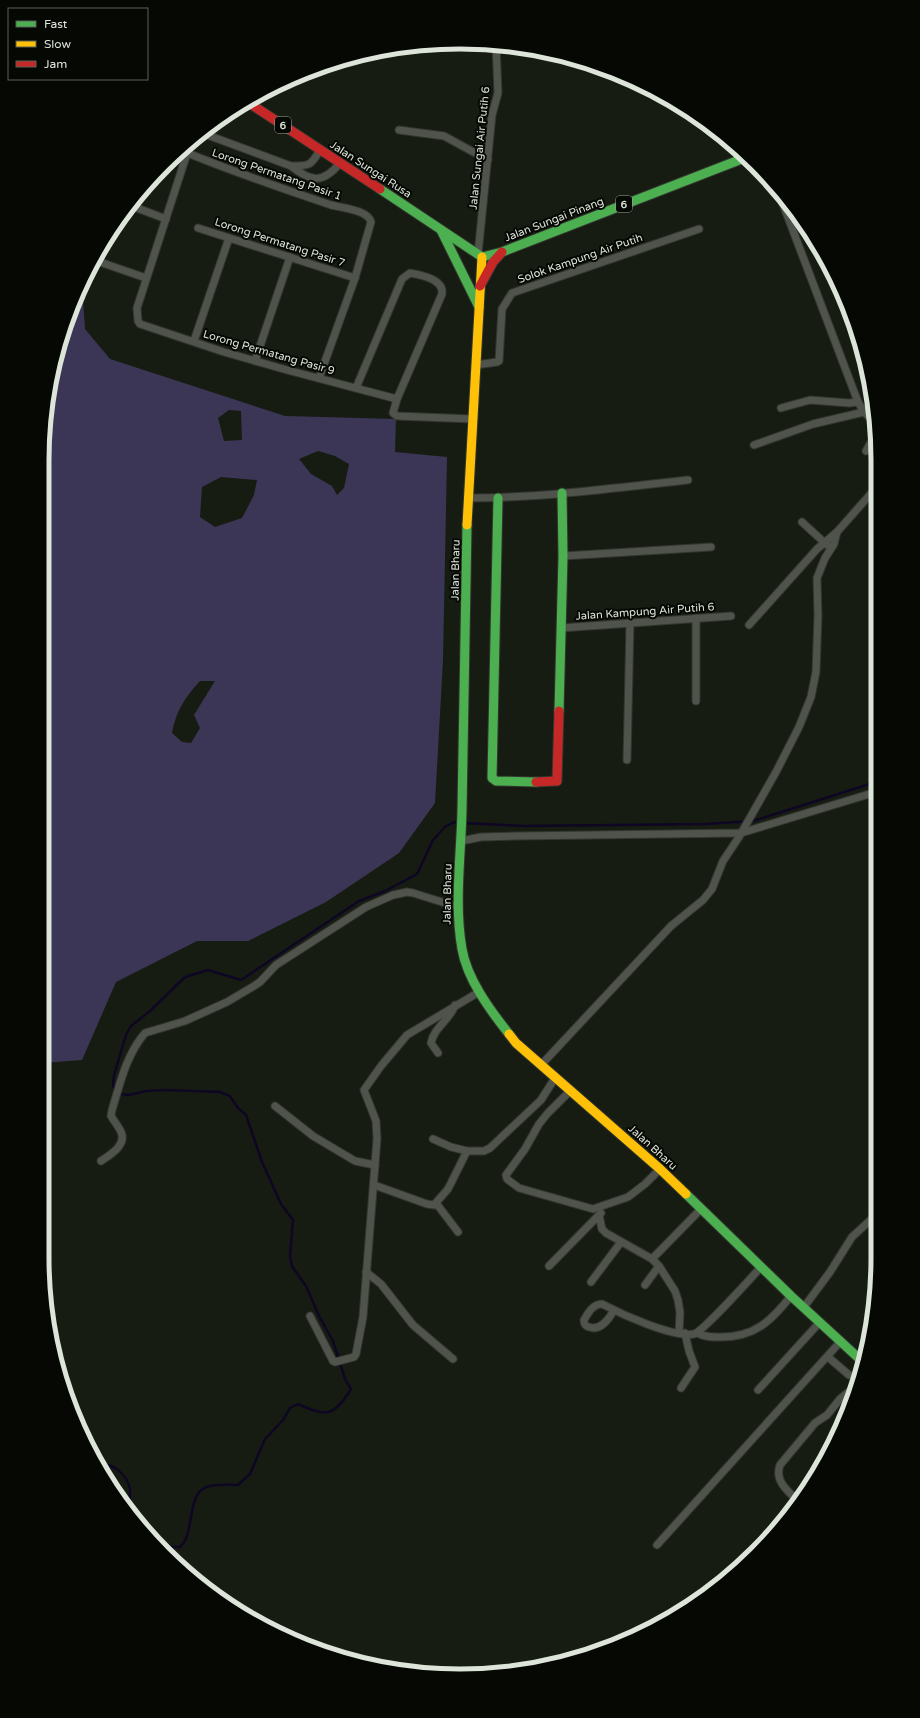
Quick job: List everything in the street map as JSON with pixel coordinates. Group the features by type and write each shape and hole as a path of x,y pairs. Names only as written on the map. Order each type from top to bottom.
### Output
{"main road":[{"name":"Jalan Sungai Rusa","path":"253,105 480,255"},
{"name":"Jalan Sungai Pinang","path":"480,255 502,252 740,159"},
{"path":"441,229 479,307"},
{"path":"480,286 493,262 502,252"},
{"name":"Jalan Bharu","path":"480,255 479,307 468,498 462,830 458,907 462,950 468,969 490,1010 516,1043 660,1169 791,1296 858,1358"},
{"path":"498,498 492,778 496,781 557,781 560,717 563,556 562,493"}],"street":[{"name":"Jalan Sungai Air Putih 6","path":"480,255 492,115 498,93 496,51"},
{"path":"399,130 444,136 488,160"},
{"path":"208,135 291,166 302,174 313,179 327,176 340,163"},
{"path":"291,166 306,166 310,164 320,150"},
{"path":"100,262 146,278 188,154"},
{"name":"Lorong Permatang Pasir 1","path":"188,154 279,188 368,216 371,222 354,278"},
{"path":"136,208 166,219"},
{"path":"785,208 858,402 868,416"},
{"name":"Lorong Permatang Pasir 7","path":"198,228 354,278"},
{"name":"Solok Kampung Air Putih","path":"476,365 498,361 502,309 507,298 512,293 699,229"},
{"path":"194,341 229,238"},
{"path":"255,361 290,257"},
{"path":"356,388 402,279 410,273 419,274 436,282 442,288 442,294 393,411 397,416 473,419"},
{"name":"Lorong Permatang Pasir 9","path":"146,278 137,308 138,322 140,324 255,361 397,399"},
{"path":"319,378 354,278"},
{"path":"781,408 810,400 849,403 858,402"},
{"path":"754,445 813,424 864,412"},
{"path":"866,451 870,443"},
{"path":"468,498 498,498 562,493 688,480"},
{"path":"749,625 824,542 837,532 871,494"},
{"path":"802,522 831,548"},
{"path":"541,1065 671,926 708,894 714,885 723,861 741,833 799,727 811,697 816,672 818,616 817,578 837,532"},
{"path":"563,556 711,547"},
{"name":"Jalan Kampung Air Putih 6","path":"561,628 731,616"},
{"path":"696,618 696,701"},
{"path":"627,760 627,693 630,623"},
{"path":"461,841 516,836 741,833 871,794"},
{"path":"101,1161 115,1152 120,1144 121,1132 111,1116 116,1096 129,1059 145,1033 185,1021 227,1002 260,982 276,965 366,907 393,895 407,892 458,907"},
{"path":"310,1316 331,1360 335,1362 354,1357 356,1354 363,1317 374,1185 377,1125 364,1093 365,1087 401,1041 407,1036 455,1005 479,992"},
{"path":"438,1053 431,1043 433,1035 452,1013 455,1005"},
{"path":"433,1139 451,1147 468,1151 484,1151 490,1148 541,1100 555,1078"},
{"path":"570,1090 539,1124 506,1177 512,1184 519,1188 589,1209 604,1206 634,1193 660,1169"},
{"path":"276,1106 313,1136 355,1161 375,1166"},
{"path":"374,1185 426,1204 434,1205 448,1189 468,1151"},
{"path":"436,1203 458,1232"},
{"path":"549,1266 600,1216 604,1206"},
{"path":"652,1259 701,1209"},
{"path":"600,1216 602,1229 620,1242 652,1259 659,1266 675,1291 678,1300 682,1333 695,1367 681,1388"},
{"path":"804,1307 830,1272 852,1237 871,1220"},
{"path":"590,1282 620,1242"},
{"path":"645,1285 659,1266"},
{"path":"697,1333 761,1267"},
{"path":"366,1272 381,1284 412,1325 453,1359"},
{"path":"614,1310 643,1323 682,1333 732,1337 754,1330 773,1317 791,1296"},
{"path":"758,1390 820,1322"},
{"path":"658,1545 841,1341"},
{"path":"828,1357 849,1375"},
{"path":"794,1497 780,1481 778,1471 780,1465 815,1423 827,1415 848,1393"}],"shaded area":[{"path":"83,297 85,329 110,359 285,416 396,419 395,452 447,457 443,660 435,803 399,853 326,902 248,941 197,941 116,982 82,1060 49,1062 49,460 50,433 57,380 71,328","holes":["229,410 241,411 242,440 224,441 218,418","318,451 335,456 349,464 344,488 337,495 332,486 311,474 299,459","221,477 257,480 254,495 242,518 215,527 200,517 202,487","200,681 215,681 194,715 200,728 191,743 182,742 172,733 176,718 182,705"]}],"waterway":[{"path":"464,823 525,826 705,824 753,821 871,784"},
{"path":"163,1543 172,1547 180,1547 184,1543 196,1497 205,1487 213,1485 238,1485 250,1474 265,1439 283,1420 290,1408 298,1404 316,1411 329,1412 340,1405 351,1389 345,1379 333,1341 319,1316 306,1286 292,1266 290,1256 293,1220 281,1204 262,1162 246,1115 238,1108 230,1096 220,1092 165,1090 146,1091 129,1095 122,1094 115,1090 113,1085 114,1075 126,1035 131,1026 150,1011 185,977 208,970 241,980 359,901 385,891 417,874 433,840 445,827 454,822 459,823"},
{"path":"105,1465 118,1470 126,1479 130,1489 129,1501"}],"traffic: fast":[{"path":"380,189 482,257 502,252 740,160"},
{"path":"441,230 479,307"},
{"path":"559,711 563,556 562,493"},
{"path":"498,498 492,778 496,781 536,782"},
{"path":"467,525 462,810 458,915 462,949 469,972 480,994 509,1034"},
{"path":"686,1194 791,1296 858,1358"}],"traffic: slow":[{"path":"467,525 482,257"},
{"path":"509,1034 516,1043 660,1169 686,1194"}],"traffic: jam":[{"path":"253,105 380,189"},
{"path":"480,286 493,262 502,252"},
{"path":"536,782 557,781 559,711"}]}
